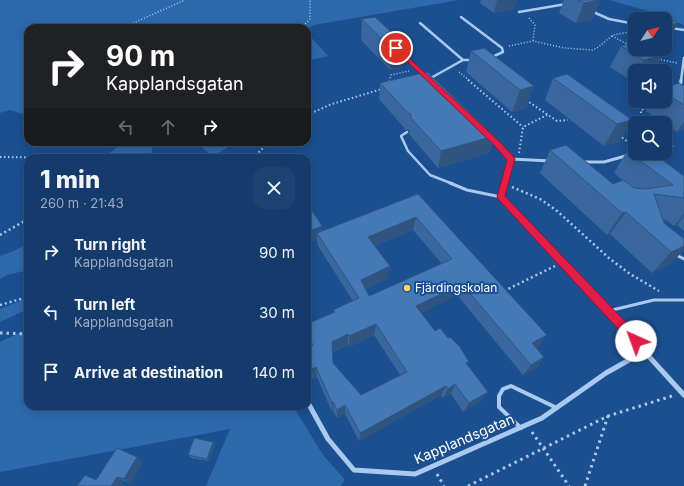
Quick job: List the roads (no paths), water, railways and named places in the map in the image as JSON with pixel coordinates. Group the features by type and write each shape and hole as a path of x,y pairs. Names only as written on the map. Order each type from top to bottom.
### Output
{"street":[{"path":"519,12 568,4"},
{"path":"585,9 609,18 628,22"},
{"path":"461,17 502,48 503,52 485,60"},
{"path":"420,23 463,60"},
{"path":"672,28 684,30"},
{"path":"401,53 435,85"},
{"path":"684,58 682,64 683,78 680,90 684,92"},
{"path":"429,80 463,60 476,60"},
{"path":"486,133 511,159 557,161"},
{"path":"581,162 604,162 628,155"},
{"path":"511,159 501,197 608,310 682,394"},
{"name":"Kapplandsgatan","path":"311,408 328,439 354,470 415,474 542,418 606,373 645,351"}],"lane":[{"path":"407,132 401,136 408,152 430,175 467,190 501,197"},
{"path":"674,253 684,259"},
{"path":"608,310 652,299 670,298 684,300"},
{"path":"521,428 500,410 498,401 503,389 511,386 528,392 557,408"}],"place":[{"name":"Fjärdingskolan","path":"407,288"}]}
